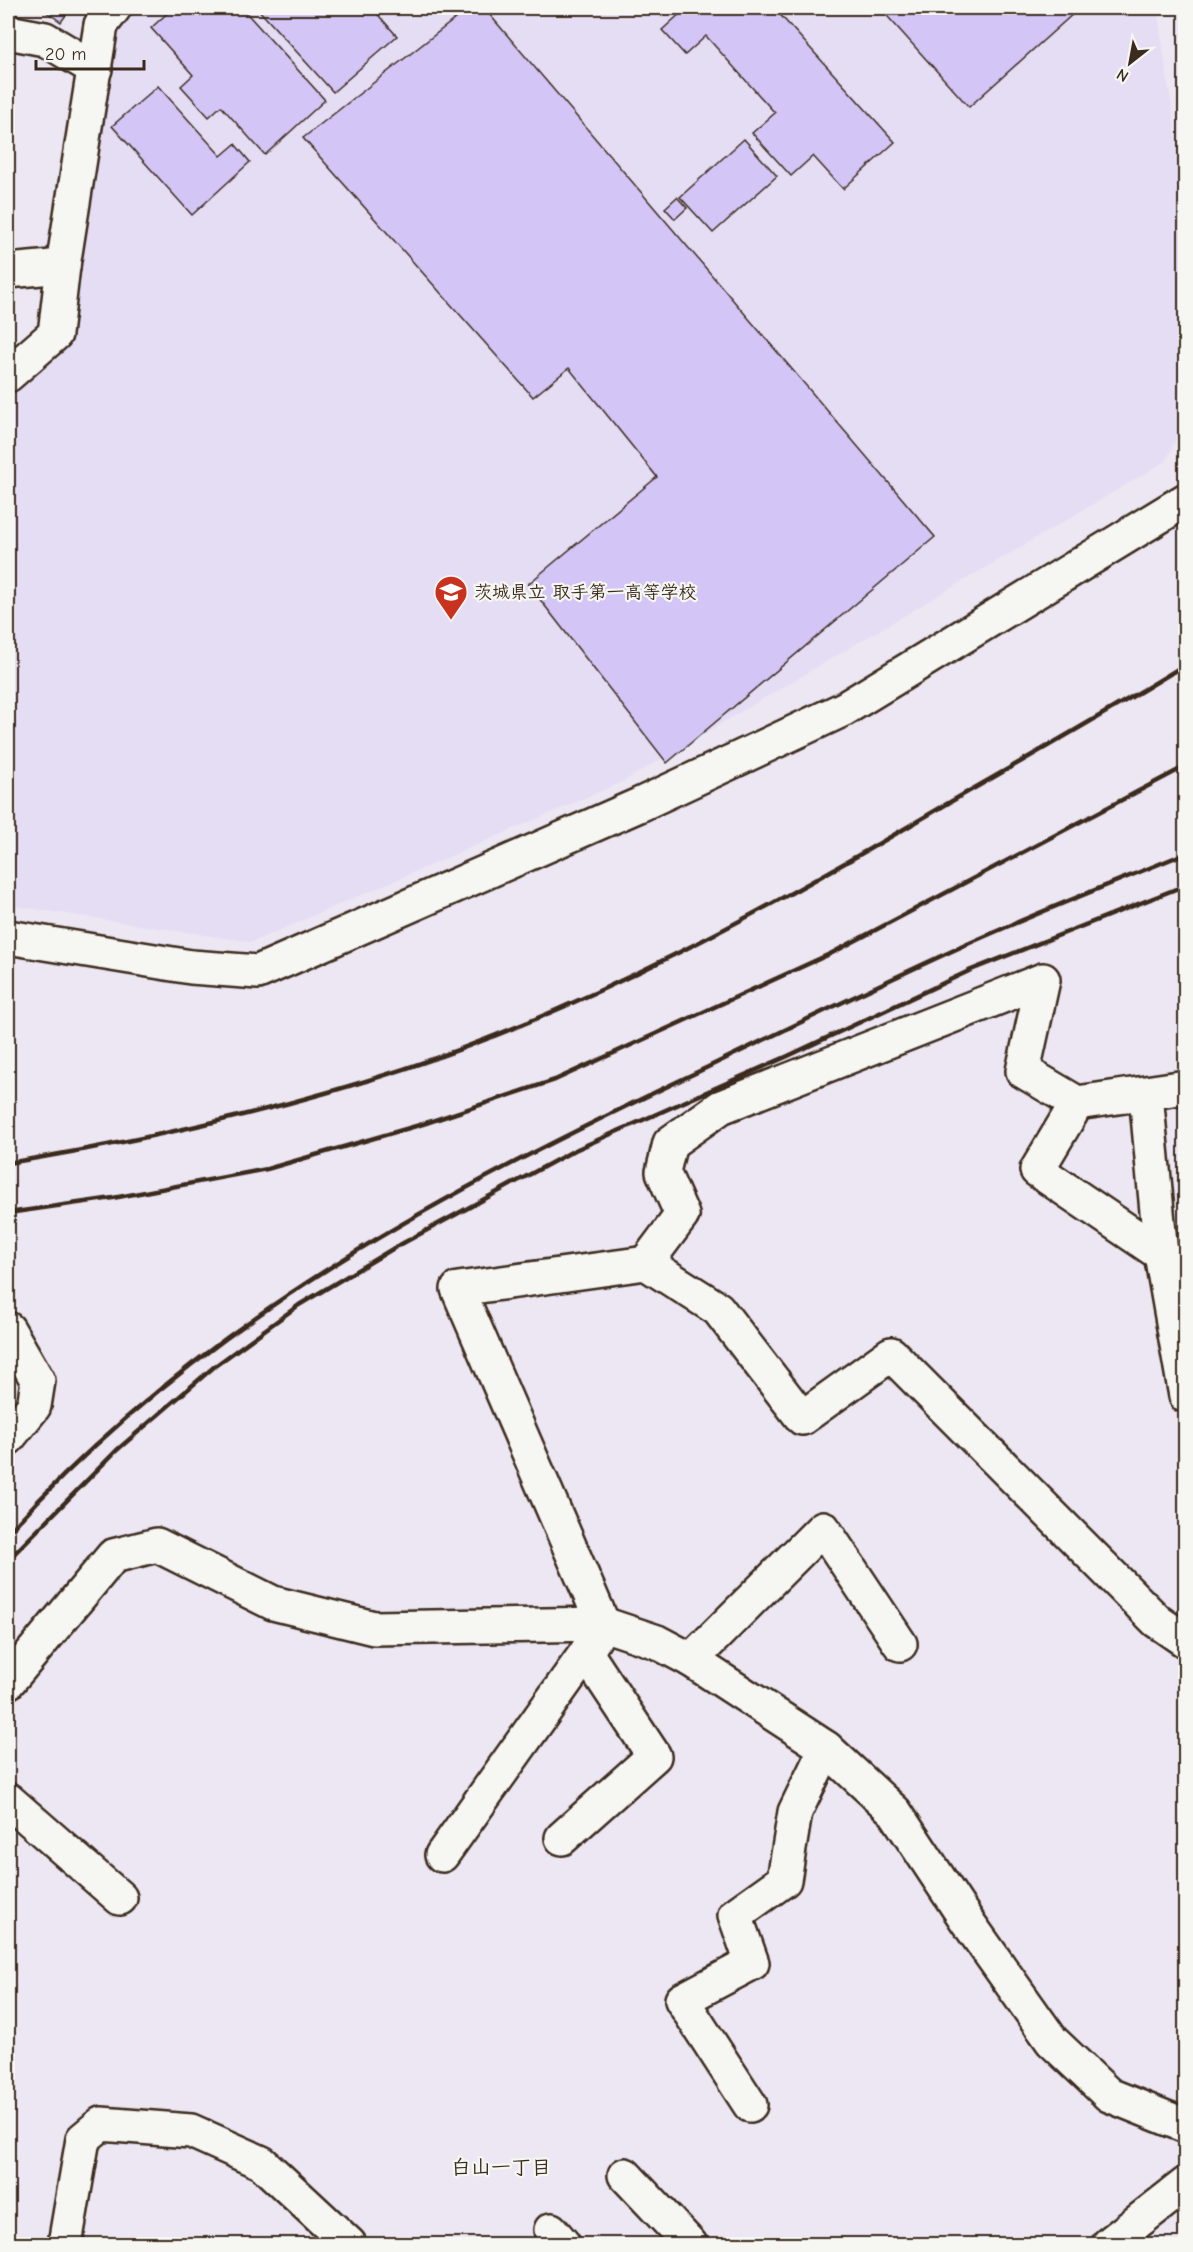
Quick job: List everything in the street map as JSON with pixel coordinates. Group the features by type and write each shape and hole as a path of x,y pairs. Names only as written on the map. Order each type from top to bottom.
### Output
{"street":[{"path":"8,375 55,334 63,266 101,25 114,8"},
{"path":"8,11 45,39 95,69"},
{"path":"8,32 45,39"},
{"path":"8,271 63,266"},
{"path":"8,937 191,967 258,972 639,805 844,709 1185,500"},
{"path":"646,1263 682,1215 663,1172 670,1143 721,1107 1043,980 1023,1071 1077,1103 1185,1087"},
{"path":"1146,1094 1161,1254 1185,1396"},
{"path":"1077,1103 1037,1170 1161,1254"},
{"path":"603,1624 458,1289 646,1263 718,1309 802,1418 891,1354 1157,1621 1185,1641"},
{"path":"8,1329 38,1381 34,1406 8,1438"},
{"path":"691,1660 824,1528 900,1644"},
{"path":"8,1682 113,1556 157,1545 273,1603 374,1628 603,1624 657,1642 691,1660 826,1748 895,1812 967,1921 1052,2040 1108,2095 1185,2126"},
{"path":"442,1855 586,1653 603,1624"},
{"path":"562,1838 654,1756 586,1653"},
{"path":"750,2105 682,2000 752,1963 735,1915 784,1880 795,1812 826,1748"},
{"path":"8,1800 120,1898"},
{"path":"65,2244 83,2139 101,2124 191,2131 262,2163 349,2244"},
{"path":"625,2175 690,2244"},
{"path":"1109,2244 1185,2184"}],"shaded area":[{"name":"茨城県立 取手第一高等学校","path":"134,8 1157,8 1186,205 1185,418 1166,461 622,782 252,942 8,905 8,397 66,347 112,38"}],"building":[{"path":"41,8 71,8 61,22"},
{"path":"173,8 242,8 325,100 265,155 221,106 209,117 181,86 193,75 151,28"},
{"path":"257,8 372,8 397,36 333,92"},
{"path":"469,8 484,8 935,537 667,763 528,584 657,477 569,368 533,397 303,138"},
{"path":"680,8 774,8 895,142 843,189 813,156 791,176 752,133 775,113 706,36 685,55 662,30 683,11"},
{"path":"880,8 1069,8 1074,13 969,107"},
{"path":"158,86 221,156 235,144 250,162 192,215 112,126"},
{"path":"744,139 777,176 713,233 680,197"},
{"path":"677,197 687,208 675,219 665,208"}],"railway":[{"path":"8,1163 158,1135 307,1098 404,1069 545,1015 681,951 814,880 1066,736 1186,664"},
{"path":"8,1213 113,1198 267,1169 423,1124 555,1080 832,953 1186,766"},
{"path":"8,1533 84,1456 164,1386 247,1323 334,1265 424,1212 516,1161 611,1113 899,976 1018,922 1186,853"},
{"path":"8,1560 117,1450 215,1366 299,1305 394,1248 575,1150 788,1056 971,970 1186,885"}],"place":[{"name":"茨城県立 取手第一高等学校","path":"451,621"}],"district":[{"name":"白山一丁目","path":"501,2167"}]}
